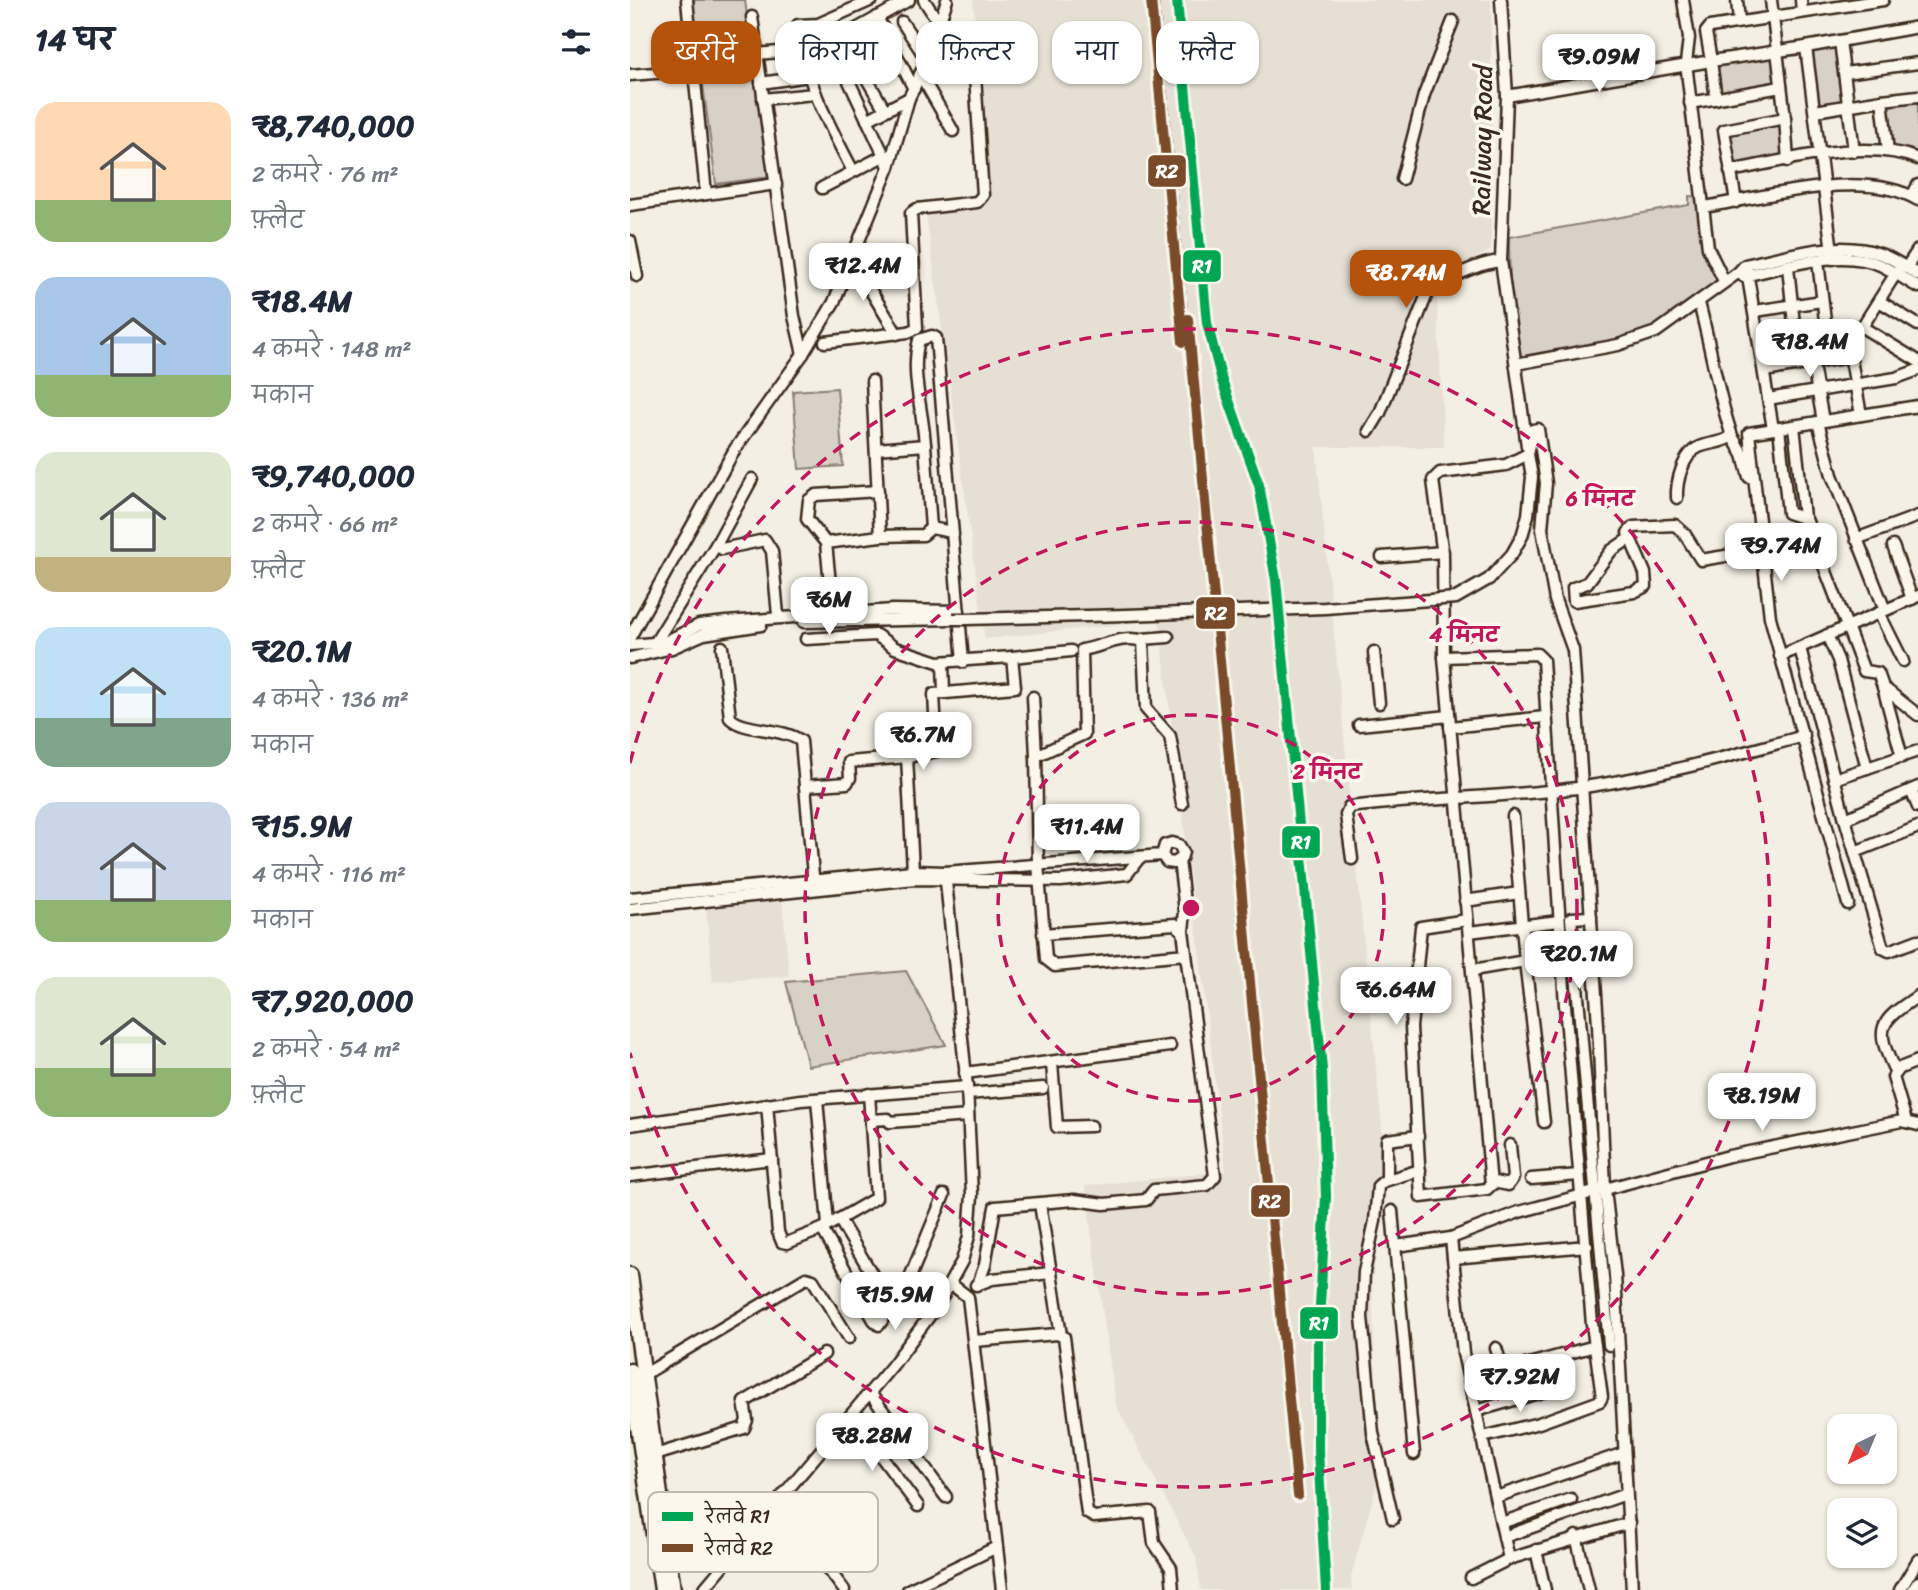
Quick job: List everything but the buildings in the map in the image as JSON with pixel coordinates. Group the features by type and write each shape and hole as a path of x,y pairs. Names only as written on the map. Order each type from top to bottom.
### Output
{"highway":[{"path":"630,1275 637,1373 651,1492"},
{"path":"637,1373 659,1492"},
{"path":"660,1572 662,1590"},
{"path":"670,1572 673,1590"}],"street":[{"path":"687,0 689,21"},
{"path":"825,21 872,0"},
{"path":"889,167 830,47 834,40 909,0"},
{"path":"924,0 938,21"},
{"path":"940,21 947,0"},
{"name":"Railway Road","path":"630,658 672,648 704,634 804,622 1311,608 1456,598 1489,579 1517,545 1528,515 1532,477 1502,261 1507,96 1502,0"},
{"path":"1683,0 1688,24 1686,63 1690,103 1708,248 1724,281"},
{"path":"1737,0 1739,22"},
{"path":"1771,0 1788,161"},
{"path":"1801,0 1802,12"},
{"path":"1716,99 1707,29 1878,1"},
{"path":"752,17 753,21"},
{"path":"877,17 911,93"},
{"path":"1402,178 1424,95 1453,21"},
{"path":"902,22 916,43"},
{"path":"1507,96 1686,63 1806,47 1918,27"},
{"path":"1840,41 1854,151"},
{"path":"1806,47 1832,254"},
{"path":"1845,73 1918,62"},
{"path":"630,75 651,73"},
{"path":"775,81 761,83 794,316 803,354"},
{"path":"630,637 735,449 803,354 834,302 889,167 916,82"},
{"path":"694,84 706,194"},
{"path":"811,84 853,171"},
{"path":"870,84 885,110"},
{"path":"926,84 953,131"},
{"path":"825,342 897,334 916,328 911,213 917,209 977,202 983,195 976,84"},
{"path":"1690,103 1781,87"},
{"path":"867,120 911,93"},
{"path":"763,99 814,94"},
{"path":"1815,111 1918,96"},
{"path":"1882,100 1888,150"},
{"path":"1736,202 1724,130 1785,118"},
{"path":"1730,171 1854,151 1888,150 1918,159"},
{"path":"822,188 885,155"},
{"path":"630,205 776,184"},
{"path":"1704,207 1824,188 1864,185 1891,188 1915,198 1918,186"},
{"path":"630,241 637,276"},
{"path":"1516,363 1637,340 1656,332 1743,270 1866,250 1918,275"},
{"path":"1862,327 1901,269 1918,250"},
{"path":"1743,270 1788,267 1818,261 1832,254"},
{"path":"851,258 897,334"},
{"path":"1369,431 1380,413 1427,294 1440,282 1486,262 1502,261"},
{"path":"1818,261 1826,329"},
{"path":"1788,267 1795,333"},
{"path":"1901,269 1918,288"},
{"path":"1743,270 1760,339 1787,513 1804,517"},
{"path":"1879,300 1918,325"},
{"path":"1755,312 1822,301"},
{"path":"1699,303 1712,351 1713,371 1732,436 1743,455 1760,534"},
{"path":"1760,339 1845,326 1862,327 1918,361"},
{"path":"1845,326 1861,415"},
{"path":"1807,332 1832,475 1903,661"},
{"path":"931,528 923,413 913,360 919,340 932,336 936,338 963,662"},
{"path":"1765,371 1850,357"},
{"path":"1769,399 1855,386 1896,378 1918,370"},
{"path":"872,381 880,536"},
{"path":"1848,904 1770,617 1749,433 1918,406"},
{"path":"1794,426 1804,517 1864,671 1878,673 1902,757"},
{"path":"1492,1185 1444,657 1443,552 1435,476 1440,473 1506,465 1529,457 1533,430 1538,429 1546,482 1542,529 1555,600 1573,650 1591,917 1600,1190 1609,1345"},
{"path":"1677,498 1676,486 1689,456 1699,447 1724,442 1732,436"},
{"path":"876,449 925,445"},
{"path":"656,643 716,545 752,479"},
{"path":"833,614 826,542 807,519 809,500 816,495 878,491"},
{"path":"1856,538 1918,516"},
{"path":"1630,538 1611,551 1587,583 1573,588 1574,601 1642,591 1647,581 1630,538 1628,533 1633,527 1675,525 1684,533 1701,560 1762,550"},
{"path":"826,542 923,535 931,528 949,529 953,535"},
{"path":"716,545 722,549 765,540 768,542 772,551 778,615"},
{"path":"1780,656 1915,597 1893,546"},
{"path":"1382,556 1443,552"},
{"path":"630,645 665,642 699,625 893,610 959,611"},
{"path":"806,639 876,635 901,651 943,663 1071,651"},
{"path":"1827,635 1841,671 1867,768"},
{"path":"1036,756 1084,734 1082,650 1097,648 1108,640 1168,637"},
{"path":"1142,639 1146,709 1170,736 1182,804"},
{"path":"722,647 730,718 738,723 777,730 801,741 814,885"},
{"path":"1800,648 1845,819 1883,948 1889,951 1918,940"},
{"path":"1444,657 1537,654 1543,660 1549,791 1600,1401 1483,1437"},
{"path":"1378,655 1382,704"},
{"path":"805,786 847,783 850,778 849,762 907,757 937,751 934,694 1015,687 1012,657"},
{"path":"943,663 944,692"},
{"path":"1883,687 1918,715"},
{"path":"1033,697 1038,864 1046,959 1050,965 1186,954"},
{"path":"1359,725 1545,717"},
{"path":"1352,859 1346,814 1349,807 1582,787 1658,775 1804,736"},
{"path":"1834,779 1918,751"},
{"path":"907,757 913,872"},
{"path":"1845,819 1915,789 1918,807"},
{"path":"1513,816 1525,961 1544,1122"},
{"path":"1855,852 1918,827"},
{"path":"978,1284 985,1265 995,1207 1074,1200 1104,1205 1146,1200 1154,1190 1212,1182 1215,1177 1183,931 1185,911 1179,860 1183,852 1180,841 1165,845 1162,855"},
{"path":"630,898 946,875 1038,864 1162,855"},
{"path":"1162,855 1167,862 1179,860"},
{"path":"630,909 913,872 1060,881 1127,874 1140,857"},
{"path":"788,1492 870,1393 951,1284 962,1261 972,1211 967,1091 946,875"},
{"path":"1465,901 1519,893"},
{"path":"1469,932 1591,917"},
{"path":"1571,918 1600,1190 1615,1275 1632,1590"},
{"path":"1467,920 1421,927 1411,1027 1421,1197 1487,1189 1492,1185 1508,1185 1513,1178 1510,1145"},
{"path":"1043,934 1170,923 1183,931"},
{"path":"1473,970 1525,961"},
{"path":"1906,1121 1894,1082 1895,1072 1883,1047 1883,1024 1887,1017 1918,996"},
{"path":"965,1073 1170,1046"},
{"path":"1895,1072 1918,1061"},
{"path":"1052,1063 1057,1126 1091,1126"},
{"path":"630,1125 767,1104 869,1094 1043,1088"},
{"path":"767,1104 779,1238 787,1243 825,1227 872,1201 877,1194 869,1094"},
{"path":"817,1099 825,1227 876,1323 882,1323 893,1308 922,1253 944,1195"},
{"path":"871,1120 888,1119 890,1122 968,1116"},
{"path":"1396,1246 1451,1238 1520,1212 1581,1194 1729,1156 1906,1121 1918,1125"},
{"path":"1387,1180 1387,1140 1418,1136"},
{"path":"630,1176 772,1159"},
{"path":"1393,1520 1373,1433 1362,1298 1378,1186 1387,1180 1420,1170"},
{"path":"1531,1179 1579,1175"},
{"path":"1040,1204 1061,1335 1066,1343 1080,1481 1087,1513 1094,1517 1150,1512 1153,1543 1171,1568 1173,1590"},
{"path":"1392,1211 1414,1454"},
{"path":"839,1219 893,1308"},
{"path":"1451,1238 1460,1334 1509,1559"},
{"path":"1453,1258 1587,1246"},
{"path":"963,1290 992,1279 1051,1273"},
{"path":"637,1373 806,1278 813,1280 849,1338"},
{"path":"951,1284 963,1290 968,1297 1002,1590"},
{"path":"974,1341 1061,1335"},
{"path":"1496,1349 1503,1371 1595,1346"},
{"path":"654,1455 744,1428 747,1420 744,1402 824,1354"},
{"path":"1476,1411 1556,1388"},
{"path":"870,1393 946,1497"},
{"path":"848,1421 865,1435 918,1506"},
{"path":"1496,1497 1624,1453"},
{"path":"1504,1537 1626,1494"},
{"path":"1502,1523 1571,1499"},
{"path":"1471,1577 1509,1559 1576,1536 1629,1523"},
{"path":"1576,1536 1589,1590"},
{"path":"908,1590 997,1547"},
{"path":"1536,1550 1545,1590"},
{"path":"1900,1590 1918,1560"},
{"path":"703,1590 719,1572"},
{"path":"830,1572 844,1590"},
{"path":"1913,1590 1918,1582"}],"shaded area":[{"path":"692,0 745,0 748,21 695,21"},
{"path":"973,0 1491,0 1491,250 1436,279 1444,447 1316,447 1387,1180 1372,1280 1378,1479 1351,1576 1352,1590 1201,1590 1196,1557 1116,1405 1085,1186 1226,1171 1159,620 985,639 925,206 990,195 980,84 1038,84 1038,21 975,21"},
{"path":"1838,45 1847,103 1819,107 1810,49"},
{"path":"1774,54 1778,85 1718,97 1715,63"},
{"path":"703,84 756,84 769,177 716,184"},
{"path":"1918,97 1918,156 1890,149 1885,102"},
{"path":"1782,121 1784,159 1733,167 1727,131"},
{"path":"1689,196 1702,197 1707,252 1715,273 1722,282 1652,331 1610,342 1519,358 1510,287 1509,237 1689,205"},
{"path":"837,388 843,466 799,469 793,391"},
{"path":"782,898 789,976 713,982 706,908"},
{"path":"906,971 946,1045 808,1066 786,982"}],"railway":[{"path":"1158,0 1190,345"}],"rail line":[{"name":"R2","path":"1151,0 1183,342"},
{"name":"R1","path":"1177,0 1207,323 1222,381 1259,485 1276,580 1322,1069 1326,1197 1318,1342 1318,1451 1326,1590"},
{"name":"R2","path":"1188,319 1298,1495"}]}
